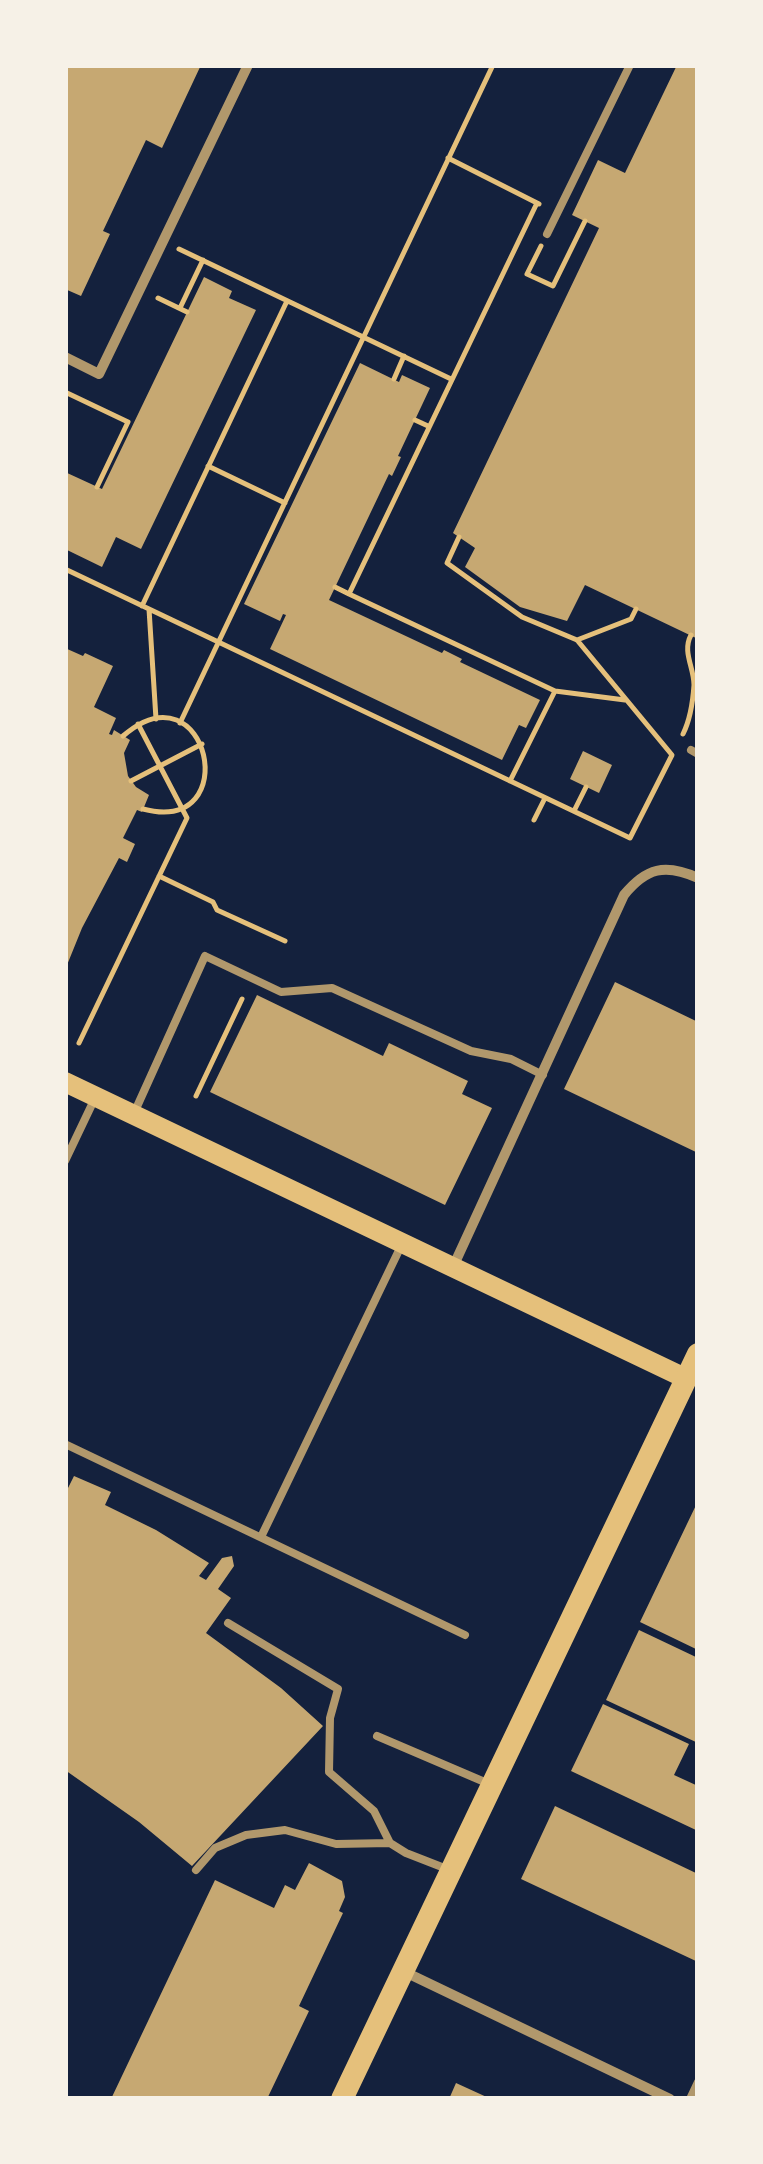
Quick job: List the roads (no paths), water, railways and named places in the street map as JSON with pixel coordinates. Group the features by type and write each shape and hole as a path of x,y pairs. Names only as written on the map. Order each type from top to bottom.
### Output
{"main road":[{"path":"65,1082 692,1381"},
{"path":"342,2099 692,1381 698,1354"}],"street":[{"path":"65,358 98,374 248,65"},
{"path":"453,1268 624,895 639,876 654,870 698,878"},
{"path":"402,1971 670,2099"}],"lane":[{"path":"546,234 630,65"},
{"path":"133,1115 206,956 280,992 332,988 471,1051 511,1059 543,1075"},
{"path":"65,1161 96,1097"},
{"path":"261,1537 402,1244"},
{"path":"65,1444 466,1635"},
{"path":"228,1624 338,1689 330,1718 328,1772 374,1812 390,1843 451,1870"},
{"path":"377,1736 492,1786"},
{"path":"196,1870 214,1848 246,1835 284,1830 336,1844 390,1843"},
{"path":"690,2099 698,2082"}]}
